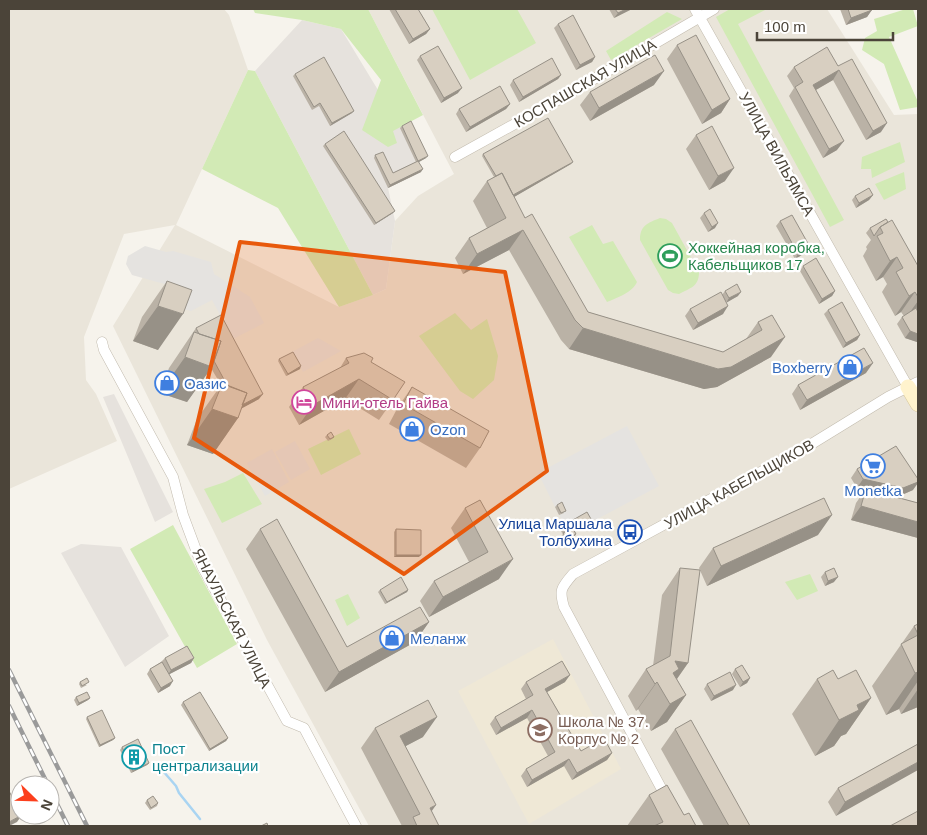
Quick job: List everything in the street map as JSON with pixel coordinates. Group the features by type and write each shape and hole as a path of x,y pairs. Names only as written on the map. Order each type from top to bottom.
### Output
{"street":[{"name":"КОСПАШСКАЯ УЛИЦА","path":"455,158 558,100 697,13 714,9"},
{"name":"УЛИЦА ВИЛЬЯМСА","path":"697,13 913,384 918,404"},
{"name":"ЯНАУЛЬСКАЯ УЛИЦА","path":"102,342 104,350 173,477 183,516 202,566 287,721 304,728 356,826"},
{"name":"УЛИЦА КАБЕЛЬЩИКОВ","path":"672,809 564,607 561,595 562,588 572,574 805,448 888,397 913,384"}],"highlighted area":[{"path":"240,242 505,272 547,471 404,574 194,438"}],"shaded area":[{"path":"9,9 224,9 229,15 248,70 176,225 339,307 386,289 395,221 418,196 454,174 368,9 827,9 894,115 918,114 918,826 369,826 267,640 113,326 175,225 124,234 84,337 86,380 96,394 117,441 9,489"},
{"path":"302,20 341,29 381,95 426,158 417,163 421,172 388,188 395,221 386,289 373,295 255,71"},
{"path":"145,246 166,252 173,251 211,262 214,274 250,297 264,323 233,339 212,300 191,311 180,308 168,285 132,275 126,264 128,256"},
{"path":"318,338 341,351 303,372 292,352"},
{"path":"114,394 173,512 155,522 103,397"},
{"path":"627,426 659,486 588,524 566,526 538,473"},
{"path":"295,441 310,469 291,480 275,452"},
{"path":"272,449 289,482 265,496 247,463"},
{"path":"81,544 121,547 169,636 125,667 61,553"},
{"name":"Школа № 37. Корпус № 2","path":"553,639 621,769 529,824 458,691"}],"green space":[{"path":"253,9 368,9 423,115 393,131 397,143 388,147 362,130 381,80 341,29 302,20 255,13"},
{"path":"432,9 517,9 536,43 470,80"},
{"path":"730,9 767,9 738,24 844,220 830,227 716,17"},
{"path":"906,9 913,9 918,26 889,37 918,102 918,107 900,110 884,64 862,50 865,38 877,31 874,19"},
{"path":"667,12 682,19 611,60 606,51"},
{"path":"248,70 255,71 373,295 339,307 278,208 202,169"},
{"path":"900,142 905,162 872,178 871,169 861,169 862,157"},
{"path":"904,172 906,189 884,200 875,184"},
{"name":"Хоккейная коробка, Кабельщиков 17","path":"660,218 672,223 699,272 696,284 679,294 668,290 640,240 643,228 648,223"},
{"path":"592,225 603,244 613,241 637,282 628,292 607,302 569,237"},
{"path":"455,313 471,330 487,319 498,356 494,380 473,399 460,391 419,336"},
{"path":"349,429 361,454 321,475 308,449"},
{"path":"243,473 262,504 222,523 204,489"},
{"path":"173,525 237,644 197,668 130,549"},
{"path":"810,574 818,591 797,600 785,582"},
{"path":"348,594 360,618 347,626 335,600"}],"building":[{"path":"395,9 418,9 430,29 413,39"},
{"path":"615,9 626,9 618,13"},
{"path":"848,9 872,9 872,10 851,18"},
{"path":"573,15 595,57 580,65 558,24"},
{"path":"696,35 730,99 712,110 677,45"},
{"path":"438,46 462,88 444,98 420,56"},
{"path":"827,47 838,66 852,59 887,123 873,131 839,70 813,85 844,141 829,149 795,87 803,82 794,67"},
{"path":"655,55 664,71 599,108 590,92"},
{"path":"324,57 354,111 332,123 320,103 314,107 295,74"},
{"path":"552,58 561,75 523,97 513,80"},
{"path":"500,86 510,104 470,127 459,109"},
{"path":"548,118 573,162 513,195 502,173 496,176 483,154"},
{"path":"411,121 428,156 418,161 402,126"},
{"path":"712,126 734,168 718,176 696,135"},
{"path":"344,131 395,211 376,223 325,144"},
{"path":"383,152 393,173 418,161 423,169 390,185 375,155"},
{"path":"502,173 525,218 532,214 588,312 723,352 762,330 758,322 772,315 785,337 731,367 718,369 583,328 575,320 523,230 477,254 469,238 506,218 487,181"},
{"path":"869,188 873,195 859,203 855,196"},
{"path":"710,209 718,223 712,227 704,213"},
{"path":"792,215 810,247 798,254 780,221"},
{"path":"886,219 888,222 880,227 874,236 870,228"},
{"path":"892,220 918,266 918,297 915,292 909,296 896,272 903,268 897,257 890,261 877,236 883,233 880,227"},
{"path":"816,258 835,291 822,299 803,266"},
{"path":"167,281 192,290 183,314 158,306"},
{"path":"737,284 741,292 729,298 725,291"},
{"path":"721,292 728,306 698,323 690,309"},
{"path":"842,302 860,335 846,343 828,310"},
{"path":"916,308 918,312 918,334 910,331 902,317"},
{"path":"221,315 263,394 242,405 247,393 227,385 214,361 221,341 199,334 196,328"},
{"path":"194,332 221,341 212,367 185,357"},
{"path":"864,348 873,363 807,400 798,385"},
{"path":"293,352 301,366 288,374 279,359"},
{"path":"364,353 373,358 371,362 405,382 393,400 359,379 313,405 303,387 349,363 346,358"},
{"path":"222,384 247,393 238,418 212,409"},
{"path":"412,387 489,431 480,448 403,404"},
{"path":"331,432 334,437 330,439 327,435"},
{"path":"896,446 918,479 918,482 903,488 863,479 857,469"},
{"path":"866,489 918,503 918,522 861,506"},
{"path":"824,498 832,515 721,566 713,548"},
{"path":"480,500 513,559 443,597 434,581 488,552 465,508"},
{"path":"562,502 566,511 561,513 557,505"},
{"path":"587,512 591,519 573,529 576,534 567,539 563,533 567,531 564,525"},
{"path":"277,519 347,647 420,607 429,622 339,672 260,529"},
{"path":"396,529 421,530 421,555 396,555"},
{"path":"680,568 700,570 688,663 675,661 679,669 673,673 686,695 670,704 657,682 655,684 646,669 670,656"},
{"path":"834,568 838,577 828,581 825,572"},
{"path":"401,577 408,590 387,602 380,590"},
{"path":"918,624 918,634 914,626"},
{"path":"918,635 918,672 915,673 901,644"},
{"path":"187,646 194,658 171,670 165,658"},
{"path":"562,661 570,675 545,689 581,751 604,738 612,753 577,773 569,759 532,780 526,769 555,752 532,710 501,728 495,717 533,695 526,682"},
{"path":"162,662 173,681 161,688 150,669"},
{"path":"742,665 750,678 743,682 735,669"},
{"path":"833,670 838,679 856,670 871,698 857,705 859,710 839,720 817,679"},
{"path":"730,672 736,685 714,696 707,684"},
{"path":"87,678 89,682 82,686 80,682"},
{"path":"87,692 90,698 79,703 76,697"},
{"path":"200,692 228,738 210,749 183,702"},
{"path":"428,700 437,717 400,736 436,805 430,808 439,826 417,826 413,817 420,814 375,728"},
{"path":"102,710 115,738 100,745 87,717"},
{"path":"691,720 750,826 729,826 675,729"},
{"name":"Пост централизации","path":"138,739 149,763 133,771 122,747"},
{"path":"918,744 918,762 845,802 838,788"},
{"path":"667,785 684,815 689,813 696,826 654,826 663,822 649,795"},
{"path":"9,791 10,821 9,822"},
{"path":"153,796 158,803 151,808 147,800"},
{"path":"918,811 918,826 890,826"}],"waterway":[{"path":"163,771 200,819"}],"railway":[{"path":"9,670 87,826"},
{"path":"9,706 43,775"},
{"path":"60,810 68,826"}],"place":[{"name":"Хоккейная коробка, Кабельщиков 17","path":"670,256"},
{"name":"Boxberry","path":"850,367"},
{"name":"Оазис","path":"167,383"},
{"name":"Мини-отель Гайва","path":"304,402"},
{"name":"Ozon","path":"412,429"},
{"name":"Monetka","path":"873,466"},
{"name":"Улица Маршала Толбухина","path":"630,532"},
{"name":"Меланж","path":"392,638"},
{"name":"Школа № 37. Корпус № 2","path":"540,730"},
{"name":"Пост централизации","path":"134,757"}]}
